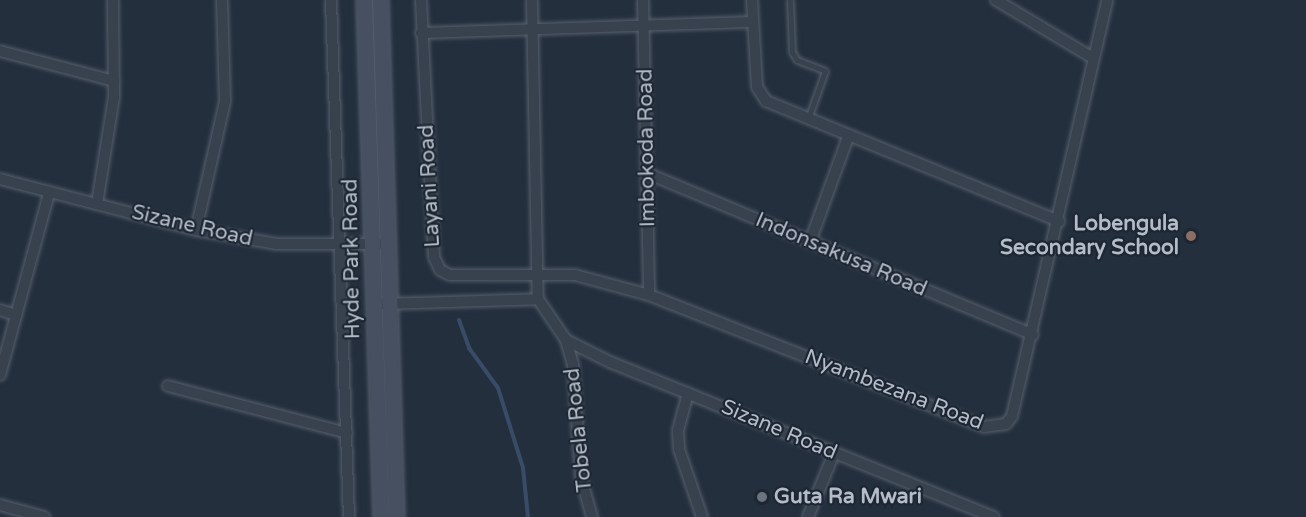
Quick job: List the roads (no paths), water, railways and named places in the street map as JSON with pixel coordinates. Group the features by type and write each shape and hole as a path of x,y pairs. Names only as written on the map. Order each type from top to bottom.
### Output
{"street":[{"path":"97,204 114,81 113,0"},
{"path":"196,230 225,101 222,0"},
{"path":"331,0 342,244 349,517"},
{"name":"Hyde Park Road","path":"364,0 381,244 390,304 396,517"},
{"name":"Hyde Park Road","path":"380,0 381,244 374,304 381,517"},
{"name":"Layani Road","path":"421,0 421,33 436,264 450,275 539,274"},
{"path":"374,304 538,299 532,0"},
{"name":"Imbokoda Road","path":"643,0 649,174 649,295"},
{"path":"752,0 757,87 776,108 1059,221"},
{"path":"996,0 1093,58"},
{"name":"Nyambezana Road","path":"539,274 575,275 649,295 984,427 1006,424 1012,416 1032,335 1107,0"},
{"path":"421,33 752,22"},
{"path":"0,51 114,81"},
{"path":"810,242 848,137"},
{"name":"Indonsakusa Road","path":"649,174 1032,335"},
{"name":"Sizane Road","path":"0,179 196,230 277,244 381,244"},
{"path":"0,375 49,193"},
{"name":"Tobela Road","path":"538,299 566,340 577,383 581,478 592,517"},
{"path":"0,310 16,315"},
{"name":"Sizane Road","path":"566,340 688,393 987,516"},
{"path":"168,386 347,433"},
{"path":"688,393 678,431 679,449 702,517"},
{"path":"808,517 834,453"},
{"path":"0,505 44,517"}],"lane":[{"path":"790,0 792,52 797,60 825,71 807,120"}],"waterway":[{"path":"459,320 469,348 498,388 523,468 528,517"}],"place":[{"name":"Lobengula Secondary School","path":"1191,236"},
{"name":"Guta Ra Mwari","path":"762,497"}]}
